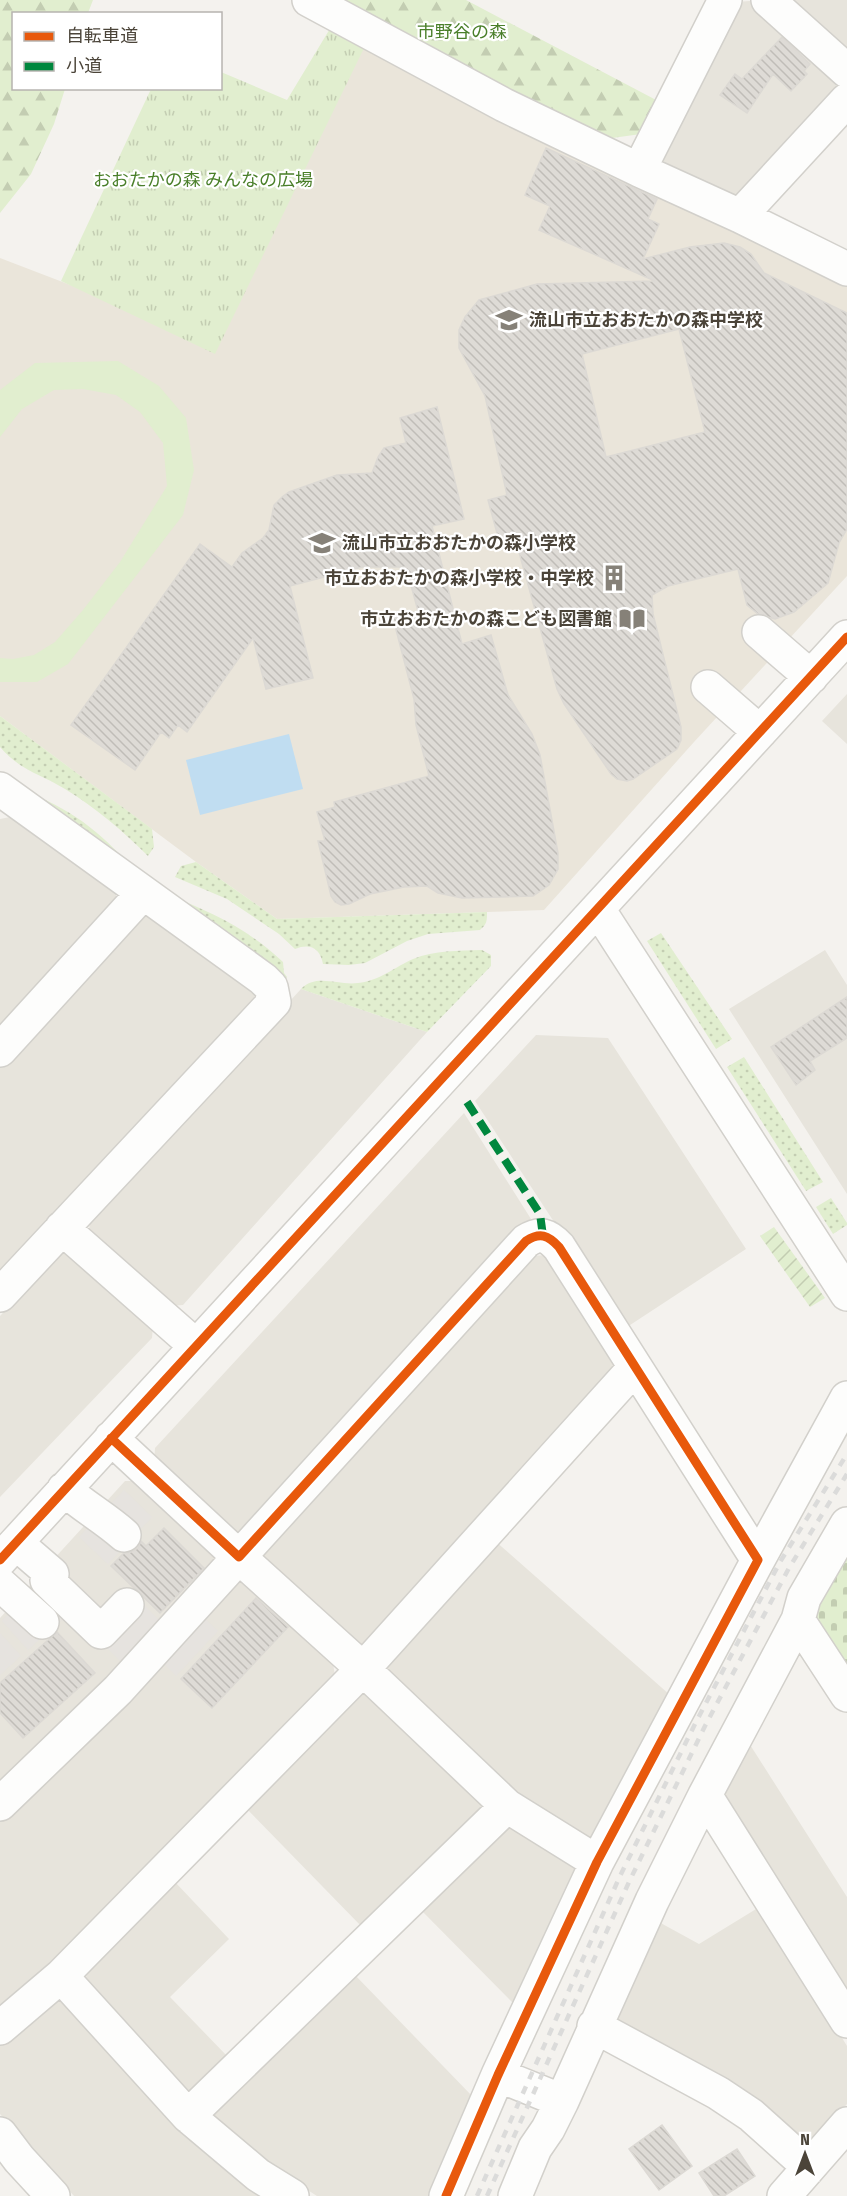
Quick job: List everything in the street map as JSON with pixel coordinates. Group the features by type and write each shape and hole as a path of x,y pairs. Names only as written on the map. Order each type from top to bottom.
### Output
{"street":[{"path":"309,0 504,105 741,216 847,269"},
{"path":"639,170 725,0"},
{"path":"768,0 847,71"},
{"path":"741,216 847,99"},
{"path":"759,632 811,677"},
{"path":"127,1605 101,1632 47,1580 52,1574 8,1551 847,637"},
{"path":"708,687 759,732"},
{"path":"0,1295 274,1002 271,987 263,979 2,795"},
{"path":"0,1050 143,893"},
{"path":"598,909 847,1294"},
{"path":"62,1228 196,1346"},
{"path":"4,1791 118,1690 533,1236 552,1238 559,1247 758,1560"},
{"path":"0,2028 62,1976 363,1669 622,1382 636,1370"},
{"path":"446,2196 498,2075 597,1862 847,1398"},
{"path":"111,1437 238,1557 363,1669 507,1806 597,1862"},
{"path":"64,1490 81,1504 103,1517 124,1535"},
{"path":"515,2196 535,2148 562,2101 652,1901 705,1795 798,1620 804,1598 847,1524"},
{"path":"0,1584 42,1622"},
{"path":"798,1620 847,1695"},
{"path":"705,1795 847,2021"},
{"path":"188,2116 507,1806"},
{"path":"62,1976 188,2116 258,2175 292,2196"},
{"path":"594,2026 718,2093 751,2115 809,2167"},
{"path":"498,2075 562,2101"},
{"path":"784,2196 847,2124"},
{"path":"0,2134 19,2159 53,2196"}],"shaded area":[{"path":"787,0 847,0 847,56"},
{"path":"750,1 837,78 836,89 738,195 724,197 661,167 658,157 736,2"},
{"path":"366,44 486,112 847,287 847,576 544,910 277,919 196,862 0,716 0,258 73,286"},
{"path":"847,694 847,744 822,721"},
{"path":"15,816 116,890 116,904 0,1030 0,819"},
{"path":"140,916 152,916 255,987 254,1006 0,1280 0,1068"},
{"path":"825,950 847,985 847,1194 729,1009"},
{"path":"301,989 427,1032 183,1305 170,1306 89,1233 90,1218"},
{"path":"536,1035 608,1038 746,1249 624,1329 475,1101"},
{"path":"464,1113 531,1219 243,1532 230,1532 154,1463 155,1448"},
{"path":"74,1251 153,1325 152,1338 0,1497 0,1316 60,1252"},
{"path":"546,1255 615,1360 613,1374 364,1644 348,1644 263,1562 263,1550 532,1256"},
{"path":"125,1481 137,1481 214,1554 214,1565 143,1643 0,1787 0,1618"},
{"path":"124,1490 152,1517 108,1564 79,1537"},
{"path":"494,1540 670,1695 598,1834 585,1839 507,1789 383,1672 382,1661"},
{"path":"234,1583 247,1583 333,1663 335,1677 113,1908 0,2011 0,1822 47,1779"},
{"path":"39,1589 68,1614 28,1650 2,1621 26,1593"},
{"path":"145,1606 160,1621 122,1663 107,1648"},
{"path":"204,1618 218,1631 176,1676 162,1662"},
{"path":"0,1633 21,1656 0,1675"},
{"path":"367,1691 485,1801 484,1814 362,1927 247,1809 357,1692"},
{"path":"747,1740 847,1897 847,1998 723,1799 724,1786"},
{"path":"512,1826 574,1864 577,1875 515,2005 421,1910 499,1829"},
{"path":"175,1882 229,1939 170,1997 228,2057 194,2091 178,2090 86,1979 87,1966"},
{"path":"761,1906 847,2046 847,2104 813,2141 800,2142 616,2024 613,2013 657,1921 699,1944"},
{"path":"354,1974 474,2098 433,2196 317,2196 258,2158 211,2122 212,2106"},
{"path":"53,1998 67,1998 267,2196 74,2196 0,2114 0,2044"}],"green space":[{"path":"0,0 93,0 88,12 12,12 12,90 65,90 54,124 31,174 0,213"},
{"name":"市野谷の森","path":"338,0 466,0 658,101 641,134 605,139"},
{"name":"おおたかの森 みんなの広場","path":"331,27 366,44 215,354 61,281 151,90 222,90 222,72 287,100"},
{"path":"118,361 159,386 186,418 194,470 183,515 68,664 37,682 0,682 0,658 13,659 34,655 55,642 83,610 120,562 167,486 163,443 140,412 116,395 83,389 54,390 22,409 0,437 0,390 35,363"},
{"path":"0,716 152,829 154,847 148,856 88,804 23,767 8,755 0,747"},
{"path":"28,792 77,817 102,837 140,876"},
{"path":"196,862 277,919 487,912 487,920 480,930 428,934 407,941 365,963 323,964 314,948 295,949 279,934 227,899 175,877 181,866"},
{"path":"166,894 213,914 242,930 283,962 284,973 287,977 284,981"},
{"path":"661,933 732,1039 716,1049 647,941"},
{"path":"482,950 491,955 491,966 427,1032 301,989 307,984 321,981 366,982 413,959 430,954"},
{"path":"744,1057 823,1182 806,1191 727,1067"},
{"path":"831,1198 847,1223 833,1234 816,1207"},
{"path":"774,1227 825,1298 810,1307 760,1236"},
{"path":"847,1552 847,1672 816,1624 817,1608"}],"water":[{"path":"289,734 303,789 200,815 186,760"}],"building":[{"path":"782,37 810,64 804,71 807,74 791,91 773,74 747,113 720,95 735,74 742,79"},
{"name":"市立おおたかの森小学校・中学校","path":"546,148 657,199 648,219 659,224 643,259 690,247 724,243 740,247 751,254 764,273 847,313 847,529 839,543 828,583 794,612 775,619 758,614 747,605 738,569 668,586 652,595 653,614 681,727 681,740 677,749 627,781 617,779 611,774 564,704 557,689 517,545 501,548 488,500 507,495 485,396 459,348 459,330 465,317 479,300 537,284 655,281 539,230 550,206 525,195","holes":["679,329 705,432 606,457 582,354"]},
{"path":"437,407 464,519 432,526 462,644 491,635 508,695 532,734 540,755 558,853 558,869 549,885 533,896 462,898 438,893 427,886 404,887 370,894 349,904 341,905 331,896 318,841 325,841 317,812 335,807 334,802 429,776 416,725 414,699 393,618 418,611 406,567 362,567 290,586 313,678 266,689 253,638 187,732 178,725 169,738 161,732 135,770 71,725 200,544 232,567 242,553 263,538 269,530 274,505 282,497 289,492 337,475 372,473 384,448 406,443 400,418"},
{"path":"847,997 847,1038 810,1061 815,1070 796,1085 771,1047"},
{"path":"164,1528 204,1568 160,1613 111,1566 124,1553 138,1548 141,1541 146,1546"},
{"path":"256,1598 288,1627 212,1708 181,1679"},
{"path":"57,1632 95,1673 23,1738 0,1713 0,1683"},
{"path":"662,2125 692,2166 659,2190 629,2149"},
{"path":"737,2149 755,2176 724,2196 714,2196 699,2173"}],"railway":[{"path":"477,2196 620,1876 696,1722 780,1562 847,1454"},
{"path":"487,2196 629,1882 705,1726 789,1568 847,1474"}],"marked path":[{"path":"467,1102 540,1214 543,1236"}],"cycle path":[{"path":"0,1560 847,637"},
{"path":"111,1438 239,1557 526,1241 536,1236 544,1236 559,1247 758,1560 597,1862 498,2075 446,2196"}],"place":[{"name":"流山市立おおたかの森中学校","path":"509,320"},
{"name":"流山市立おおたかの森小学校","path":"322,543"},
{"name":"市立おおたかの森小学校・中学校","path":"614,578"},
{"name":"市立おおたかの森こども図書館","path":"632,619"}]}
